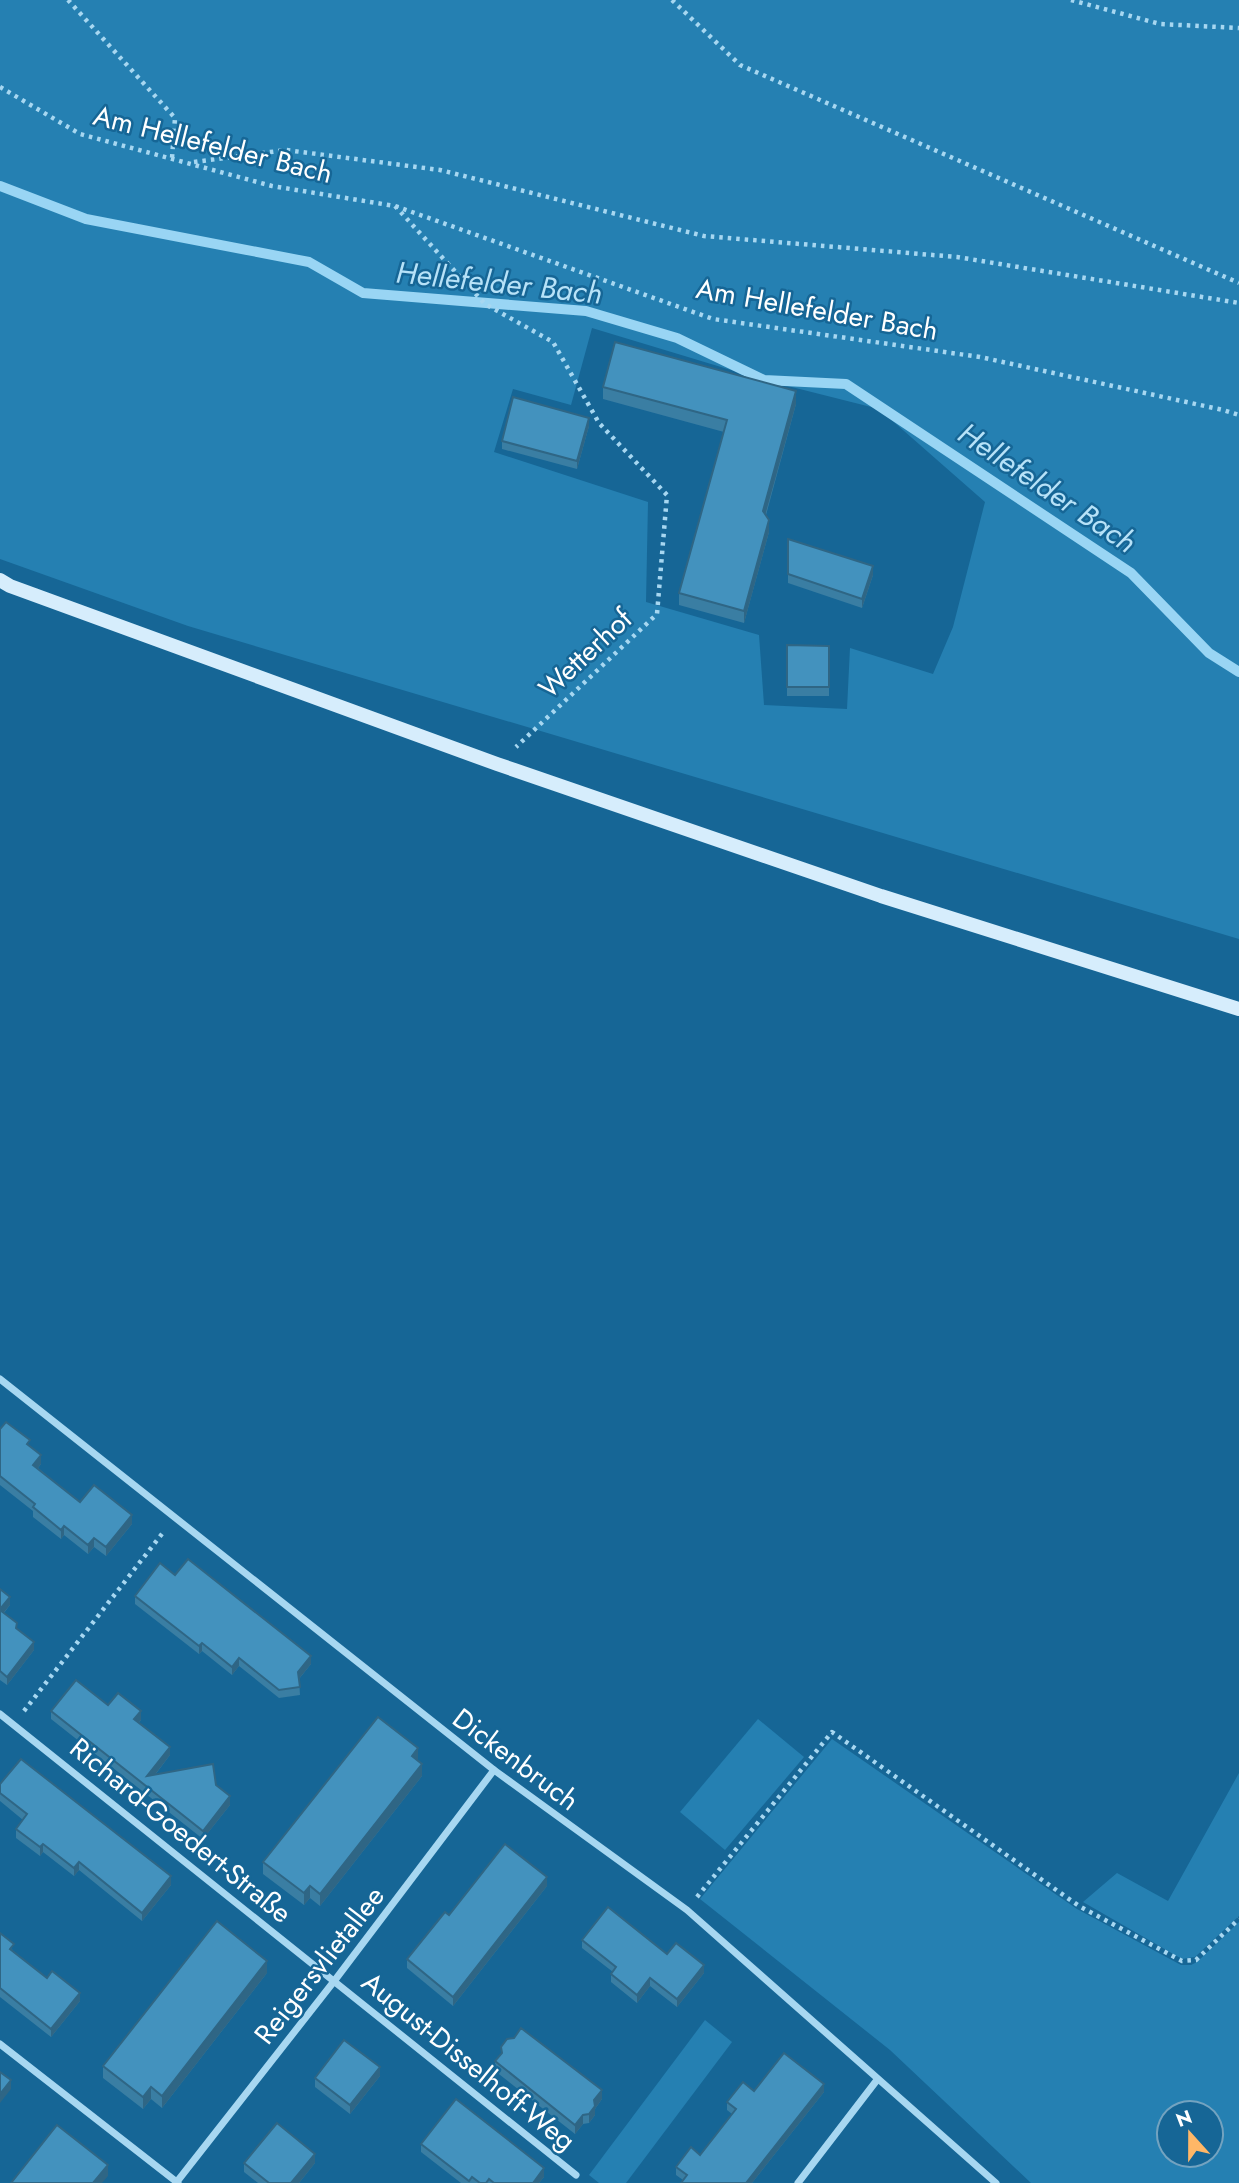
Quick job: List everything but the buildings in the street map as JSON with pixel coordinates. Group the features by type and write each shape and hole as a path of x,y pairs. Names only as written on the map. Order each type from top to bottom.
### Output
{"main road":[{"path":"0,580 10,586 497,764 881,897 1239,1009"}],"street":[{"name":"Dickenbruch","path":"0,1379 494,1770 687,1910 996,2183"},
{"name":"Richard-Goedert-Straße","path":"0,1714 335,1980"},
{"name":"Reigersvlietallee","path":"177,2183 494,1770"},
{"name":"August-Disselhoff-Weg","path":"335,1980 576,2175"},
{"path":"0,2044 177,2183"},
{"path":"798,2183 877,2080"}],"path":[{"path":"68,0 175,118 172,158"},
{"path":"672,0 740,65 1239,283"},
{"path":"1071,0 1160,24 1239,28"},
{"name":"Am Hellefelder Bach","path":"0,87 80,134 272,186 395,206 713,319 980,357 1239,415"},
{"path":"189,163 286,150 440,170 704,236 957,257 1239,303"},
{"name":"Wetterhof","path":"395,206 485,304 553,342 599,423 667,495 657,614 497,764"},
{"path":"14,1724 174,1518"},
{"path":"687,1910 832,1732 1079,1906 1182,1961 1196,1959 1239,1919"}],"shaded area":[{"path":"0,0 1239,0 1239,939 188,626 0,559","holes":["592,328 764,380 879,409 985,502 953,627 933,674 850,648 847,709 764,705 759,635 646,602 648,502 494,452 513,389 571,405"]},
{"path":"758,1719 804,1757 725,1850 680,1812"},
{"path":"832,1739 1077,1909 1181,1965 1197,1962 1239,1922 1239,2183 1031,2183 890,2050 700,1899"},
{"path":"1239,1773 1239,1916 1195,1957 1182,1959 1083,1902 1117,1873 1168,1901"},
{"path":"705,2020 732,2042 626,2183 599,2183 589,2175"}],"waterway":[{"name":"Hellefelder Bach","path":"0,186 86,219 309,262 363,293 586,311 677,338 764,380 846,384 1131,573 1209,653 1239,672"}]}
